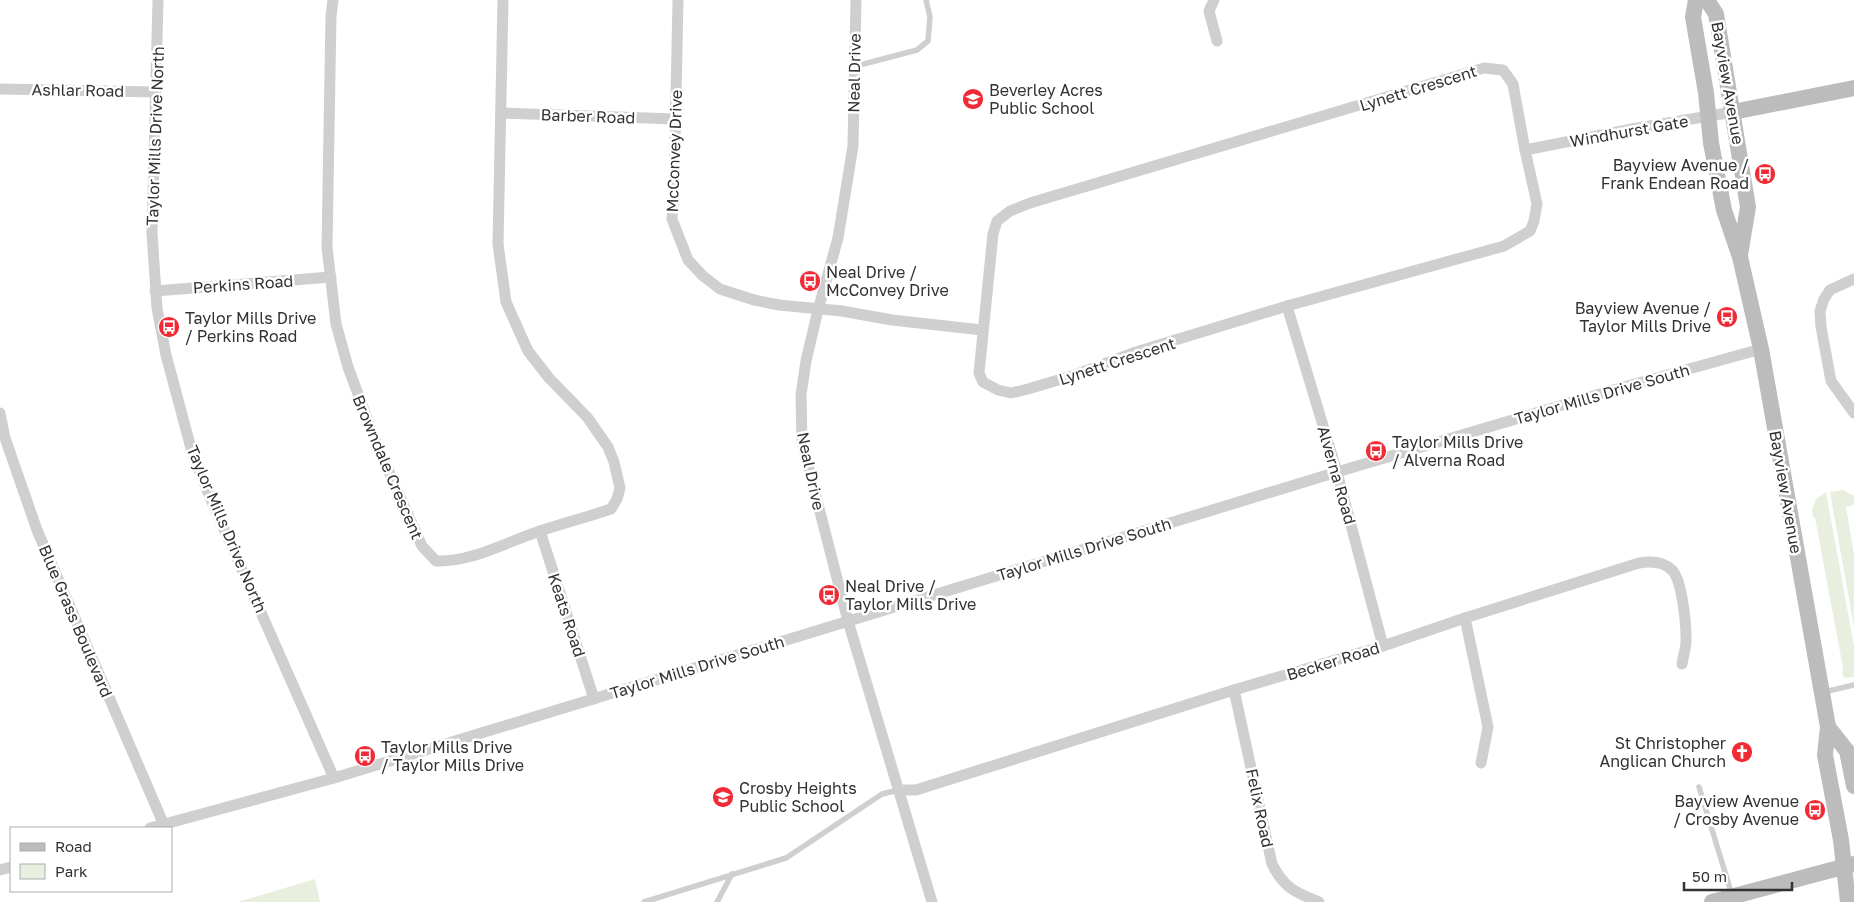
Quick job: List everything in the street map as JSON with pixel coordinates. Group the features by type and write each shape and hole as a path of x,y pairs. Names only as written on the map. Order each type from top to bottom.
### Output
{"main road":[{"name":"Bayview Avenue","path":"1696,0 1693,18 1711,143 1724,210 1740,257 1761,349 1828,727 1825,755 1841,840 1849,865 1848,902"},
{"name":"Bayview Avenue","path":"1707,0 1716,14 1748,207 1740,257"},
{"path":"1733,112 1759,105 1854,88"},
{"name":"Bayview Avenue","path":"1828,727 1847,751 1854,786"},
{"path":"1712,902 1849,865"}],"street":[{"name":"Taylor Mills Drive North","path":"158,0 152,233 155,291 166,355 192,452 209,495 334,778"},
{"name":"Browndale Crescent","path":"333,0 331,16 327,247 336,324 351,375 374,437 422,546 436,562 449,562 486,552 540,531 611,509 617,499 620,488 614,462 608,447 587,417 549,378 528,351 506,302 498,244 503,0"},
{"name":"McConvey Drive","path":"678,0 672,220 688,260 703,276 720,289 754,300 818,310 842,311 892,320 982,330"},
{"name":"Neal Drive","path":"856,0 853,146 846,201 841,214 838,238 806,361 801,395 802,442 848,621 932,902"},
{"path":"1214,0 1209,11 1217,40"},
{"name":"Lynett Crescent","path":"1484,68 1503,70 1513,84 1537,204 1530,231 1504,246 1286,306 1136,352 1076,375 1011,393 998,390 983,382 979,373 990,249 997,221 1010,211 1030,203 1484,68"},
{"name":"Ashlar Road","path":"0,89 156,92"},
{"name":"Windhurst Gate","path":"1525,150 1733,112"},
{"name":"Barber Road","path":"500,114 676,119"},
{"name":"Perkins Road","path":"155,291 331,277"},
{"path":"1854,279 1830,290 1824,299 1820,312 1831,381 1854,413"},
{"name":"Alverna Road","path":"1286,306 1337,472 1383,646"},
{"name":"Taylor Mills Drive South","path":"154,827 334,778 1337,472 1616,389 1761,349"},
{"name":"Blue Grass Boulevard","path":"0,413 2,438 55,576 66,595 164,824"},
{"name":"Keats Road","path":"540,531 594,699"},
{"name":"Becker Road","path":"899,790 916,790 1234,690 1383,646 1639,563 1657,562 1673,570 1681,590 1687,639 1682,664"},
{"path":"1465,618 1488,727 1481,763"},
{"name":"Felix Road","path":"1234,690 1272,864 1280,879 1290,888 1305,897 1319,902"}],"lane":[{"path":"856,66 917,50 928,42 930,17 926,0"},
{"path":"1822,693 1854,685"},
{"path":"1699,787 1732,896"},
{"path":"644,902 786,858 882,794 899,790"},
{"path":"716,902 732,874"}],"green space":[{"path":"1843,490 1854,496 1854,505 1846,507 1854,554 1854,627 1830,492"},
{"path":"1826,492 1854,646 1854,677 1845,678 1842,674 1843,668 1815,518 1813,517 1812,510 1816,499"},
{"path":"315,879 320,902 238,902"}],"place":[{"name":"Beverley Acres Public School","path":"973,99"},
{"name":"Bayview Avenue / Frank Endean Road","path":"1765,174"},
{"name":"Neal Drive / McConvey Drive","path":"810,281"},
{"name":"Bayview Avenue / Taylor Mills Drive","path":"1727,317"},
{"name":"Taylor Mills Drive / Perkins Road","path":"169,327"},
{"name":"Taylor Mills Drive / Alverna Road","path":"1376,451"},
{"name":"Neal Drive / Taylor Mills Drive","path":"829,595"},
{"name":"St Christopher Anglican Church","path":"1742,752"},
{"name":"Taylor Mills Drive / Taylor Mills Drive","path":"365,756"},
{"name":"Crosby Heights Public School","path":"723,797"},
{"name":"Bayview Avenue / Crosby Avenue","path":"1815,810"}]}
